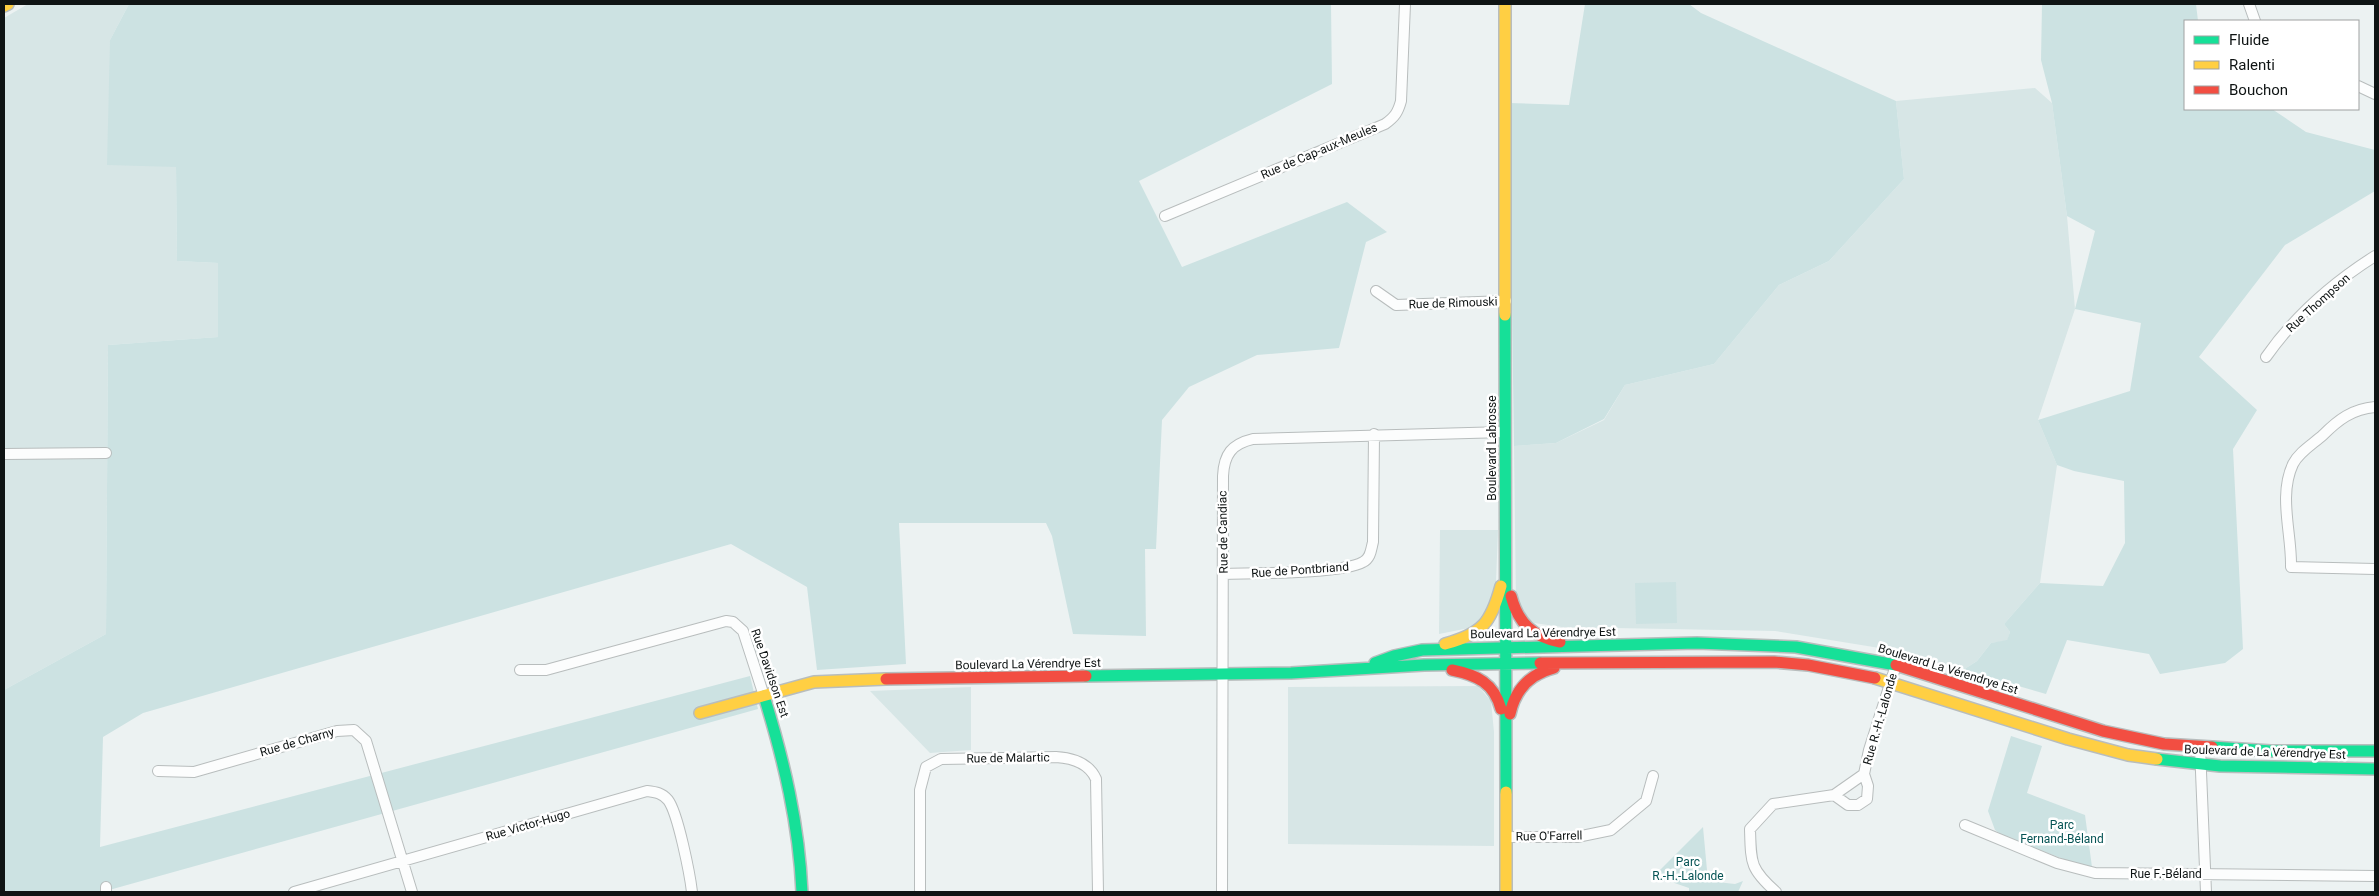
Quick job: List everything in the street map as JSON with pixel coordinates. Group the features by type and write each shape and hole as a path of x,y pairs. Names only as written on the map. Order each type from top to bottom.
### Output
{"main road":[{"path":"4,6 8,4"},
{"name":"Boulevard Labrosse","path":"1505,4 1506,892"},
{"path":"1506,566 1513,606 1527,629 1551,641 1590,646"},
{"path":"1422,650 1468,638 1485,627 1494,610 1506,566"},
{"name":"Boulevard La Vérendrye Est","path":"1361,668 1394,656 1422,650 1567,648 1697,643 1770,645 1828,651 1896,665 2103,731 2164,744 2200,748 2271,751 2375,751"},
{"name":"Boulevard La Vérendrye Est","path":"700,713 814,682 850,679 1222,675 1294,673 1424,665 1630,661 1774,662 1838,670 1891,683 2095,747"},
{"path":"1506,744 1510,708 1526,682 1542,670 1581,663"},
{"path":"1424,665 1479,676 1491,685 1500,702 1506,744"},
{"name":"Rue Davidson Est","path":"764,696 788,772 795,808 800,849 802,892"},
{"name":"Boulevard de La Vérendrye Est","path":"2095,747 2128,755 2199,765 2375,769"}],"street":[{"name":"Rue de Cap-aux-Meules","path":"1165,216 1385,124 1391,119 1398,112 1401,101 1404,4"},
{"path":"2249,4 2255,20"},
{"path":"2359,86 2375,94"},
{"name":"Rue Thompson","path":"2266,357 2280,337 2337,283 2375,256"},
{"name":"Rue de Rimouski","path":"1376,291 1396,305 1506,301"},
{"path":"2375,407 2354,411 2344,416 2302,453 2293,464 2289,480 2287,505 2291,567 2375,569"},
{"name":"Rue de Candiac","path":"1222,892 1224,467 1231,449 1239,443 1253,439 1374,434 1505,432"},
{"name":"Rue de Pontbriand","path":"1224,574 1338,569 1365,562 1370,556 1373,542 1374,434"},
{"path":"4,454 106,453"},
{"name":"Rue Davidson Est","path":"520,670 546,670 726,621 733,622 743,630 764,696"},
{"name":"Rue R.-H.-Lalonde","path":"1834,795 1848,805 1858,805 1866,799 1868,786 1864,774 1869,750 1896,665"},
{"name":"Rue de Charny","path":"158,771 194,772 336,731 354,730 366,741 412,892"},
{"path":"2200,748 2199,765 2206,892"},
{"name":"Rue de Malartic","path":"920,892 920,790 926,766 941,759 1056,757 1080,762 1096,778 1098,892"},
{"name":"Rue R.-H.-Lalonde","path":"1776,892 1755,870 1751,861 1750,829 1773,804 1834,795 1864,774"},
{"name":"Rue O'Farrell","path":"1506,837 1577,837 1611,830 1646,801 1653,776"},
{"name":"Rue Victor-Hugo","path":"294,892 310,890 638,793 655,792 661,794 672,806 691,876 692,892"},
{"name":"Rue F.-Béland","path":"1965,825 2084,871 2112,874 2375,876"}],"shaded area":[{"path":"28,4 129,4 110,40 176,167 177,261 218,263 218,337 108,345 106,634 4,690 4,18"},
{"path":"2035,88 2052,103 2067,216 2075,309 2038,420 2057,465 2040,583 2004,624 2010,632 2007,641 1991,643 1977,661 1963,670 1898,651 1775,631 1562,627 1534,623 1524,616 1516,605 1514,446 1556,443 1604,420 1625,385 1714,364 1779,285 1829,261 1904,179 1896,101"},
{"path":"1440,530 1498,530 1495,607 1474,627 1439,634"},
{"path":"1478,686 1491,701 1494,732 1494,846 1288,844 1288,687"},
{"path":"971,687 971,750 930,753 870,691"}],"green space":[{"path":"129,4 1331,4 1332,84 1139,181 1182,267 1347,202 1387,232 1366,242 1339,348 1257,355 1189,387 1162,420 1156,549 1145,549 1146,636 1073,634 1052,536 1046,523 899,523 906,664 817,670 807,587 731,544 143,713 103,737 100,847 750,676 758,709 102,892 4,892 4,690 106,634 108,345 218,337 218,263 177,261 176,167 107,165 110,40"},
{"path":"1585,4 1689,4 1701,13 1896,101 1904,179 1829,261 1779,285 1714,364 1625,385 1604,419 1556,443 1514,446 1509,103 1569,105"},
{"path":"2042,4 2196,4 2198,20 2184,20 2184,110 2273,110 2306,132 2375,150 2375,191 2285,245 2199,357 2257,410 2233,449 2243,649 2225,663 2160,674 2149,654 2067,640 2046,694 1963,670 1977,661 1991,643 2007,640 2010,632 2004,624 2040,583 2103,586 2125,543 2124,481 2074,471 2057,465 2038,420 2130,391 2141,323 2075,309 2095,231 2067,216 2052,103 2041,60"},
{"path":"1676,582 1677,623 1636,624 1635,583"},
{"name":"Parc Fernand-Béland","path":"2011,736 2042,746 2027,793 2085,815 2092,867 2074,863 2003,836 1995,830 1988,811"},
{"name":"Parc R.-H.-Lalonde","path":"1703,827 1708,881 1735,884 1743,881 1738,892 1689,892 1689,888 1654,876"}],"traffic: fast":[{"path":"1505,315 1506,792"},
{"path":"1375,663 1394,656 1422,650 1697,643 1796,647 1896,665"},
{"path":"1086,676 1291,673 1424,665 1540,663"},
{"path":"764,696 778,744 794,817 802,892"},
{"path":"2212,747 2271,751 2375,751"},
{"path":"2157,759 2220,766 2375,769"}],"traffic: slow":[{"path":"4,6 8,4"},
{"path":"1505,4 1505,315"},
{"path":"1445,644 1468,636 1483,625 1489,618 1501,586"},
{"path":"1875,678 2068,739 2128,755 2157,759"},
{"path":"700,713 814,682 886,679"},
{"path":"1506,792 1506,892"}],"traffic: jam":[{"path":"1511,596 1518,614 1528,627 1550,640 1560,642"},
{"path":"1540,663 1774,662 1808,665 1875,678"},
{"path":"1896,665 2103,731 2164,744 2212,747"},
{"path":"1510,714 1512,705 1525,684 1538,674 1554,668"},
{"path":"1452,670 1477,678 1483,682 1494,693 1501,709"},
{"path":"886,679 1086,676"}]}
